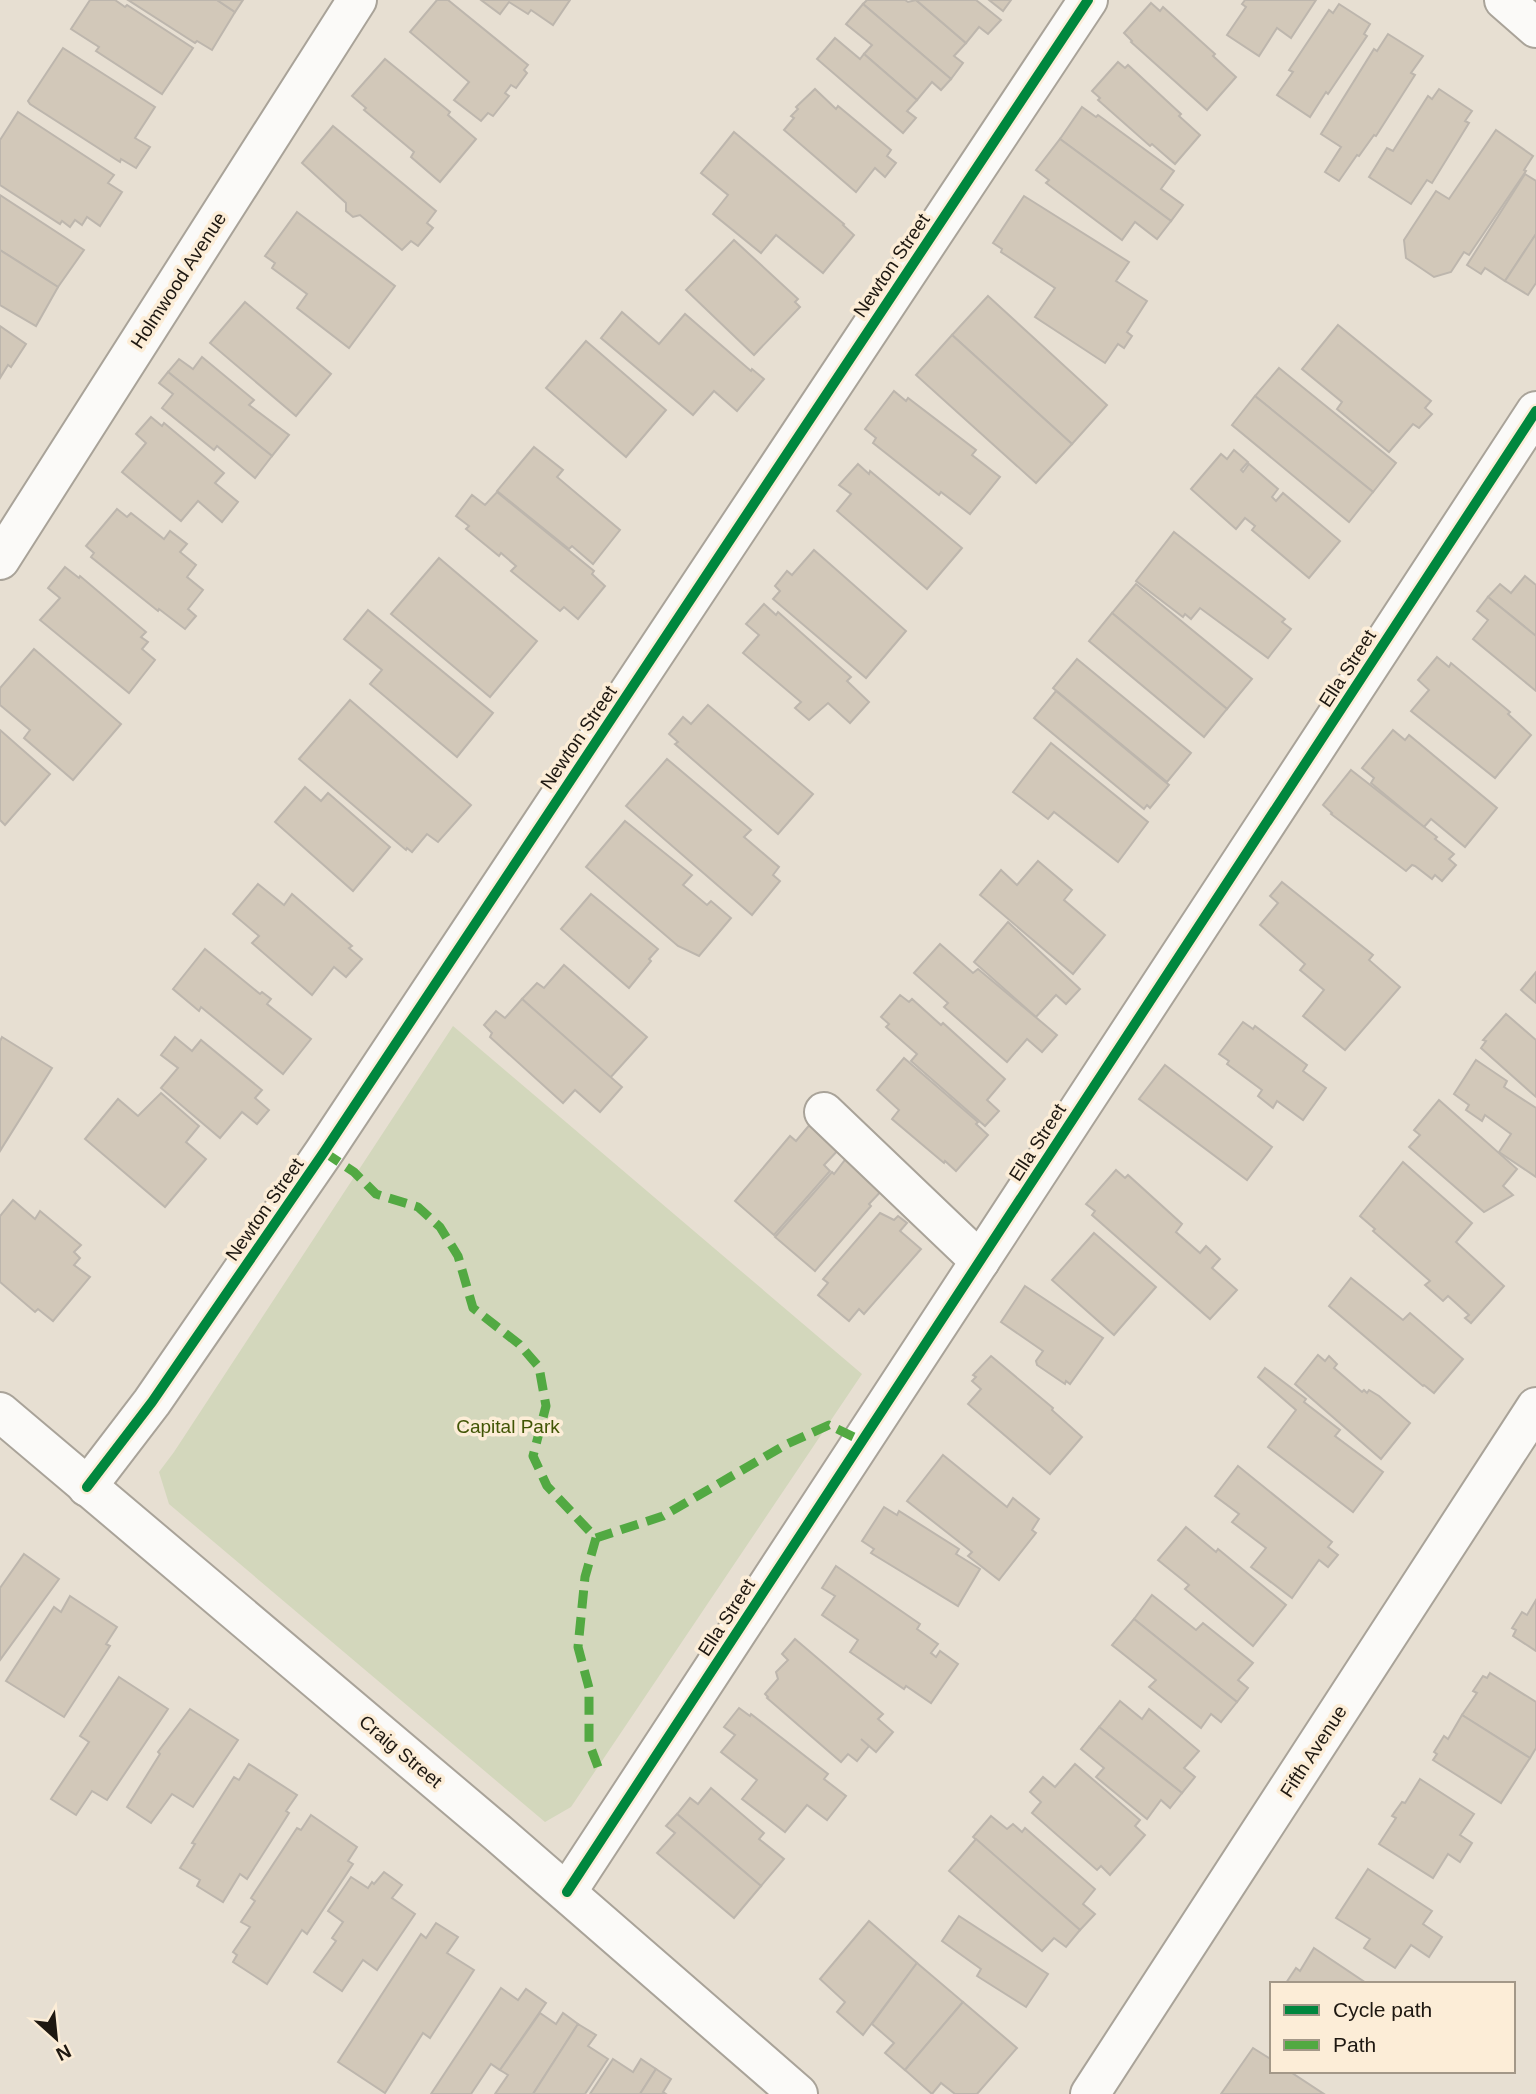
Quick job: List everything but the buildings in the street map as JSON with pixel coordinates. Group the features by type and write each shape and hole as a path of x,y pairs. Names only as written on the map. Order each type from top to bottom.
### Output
{"street":[{"name":"Holmwood Avenue","path":"0,560 357,0"},
{"name":"Newton Street","path":"87,1487 152,1402 324,1152 1088,0"},
{"path":"1504,0 1536,28"},
{"name":"Ella Street","path":"567,1892 1536,411"},
{"path":"824,1112 980,1261"},
{"name":"Fifth Avenue","path":"1090,2094 1536,1407"},
{"name":"Craig Street","path":"0,1412 567,1892 799,2094"}],"green space":[{"name":"Capital Park","path":"453,1026 862,1374 571,1807 545,1822 169,1504 159,1472"}],"marked path":[{"path":"324,1152 354,1172 376,1194 418,1207 440,1227 458,1256 473,1308 519,1344 539,1367 546,1406 533,1456 547,1486 596,1538 663,1516 787,1444 829,1425 862,1441"},
{"path":"596,1538 585,1577 578,1647 589,1688 589,1743 601,1775"}],"cycle path":[{"path":"87,1487 152,1402 324,1152 1088,0"},
{"path":"567,1892 1536,411"}]}
